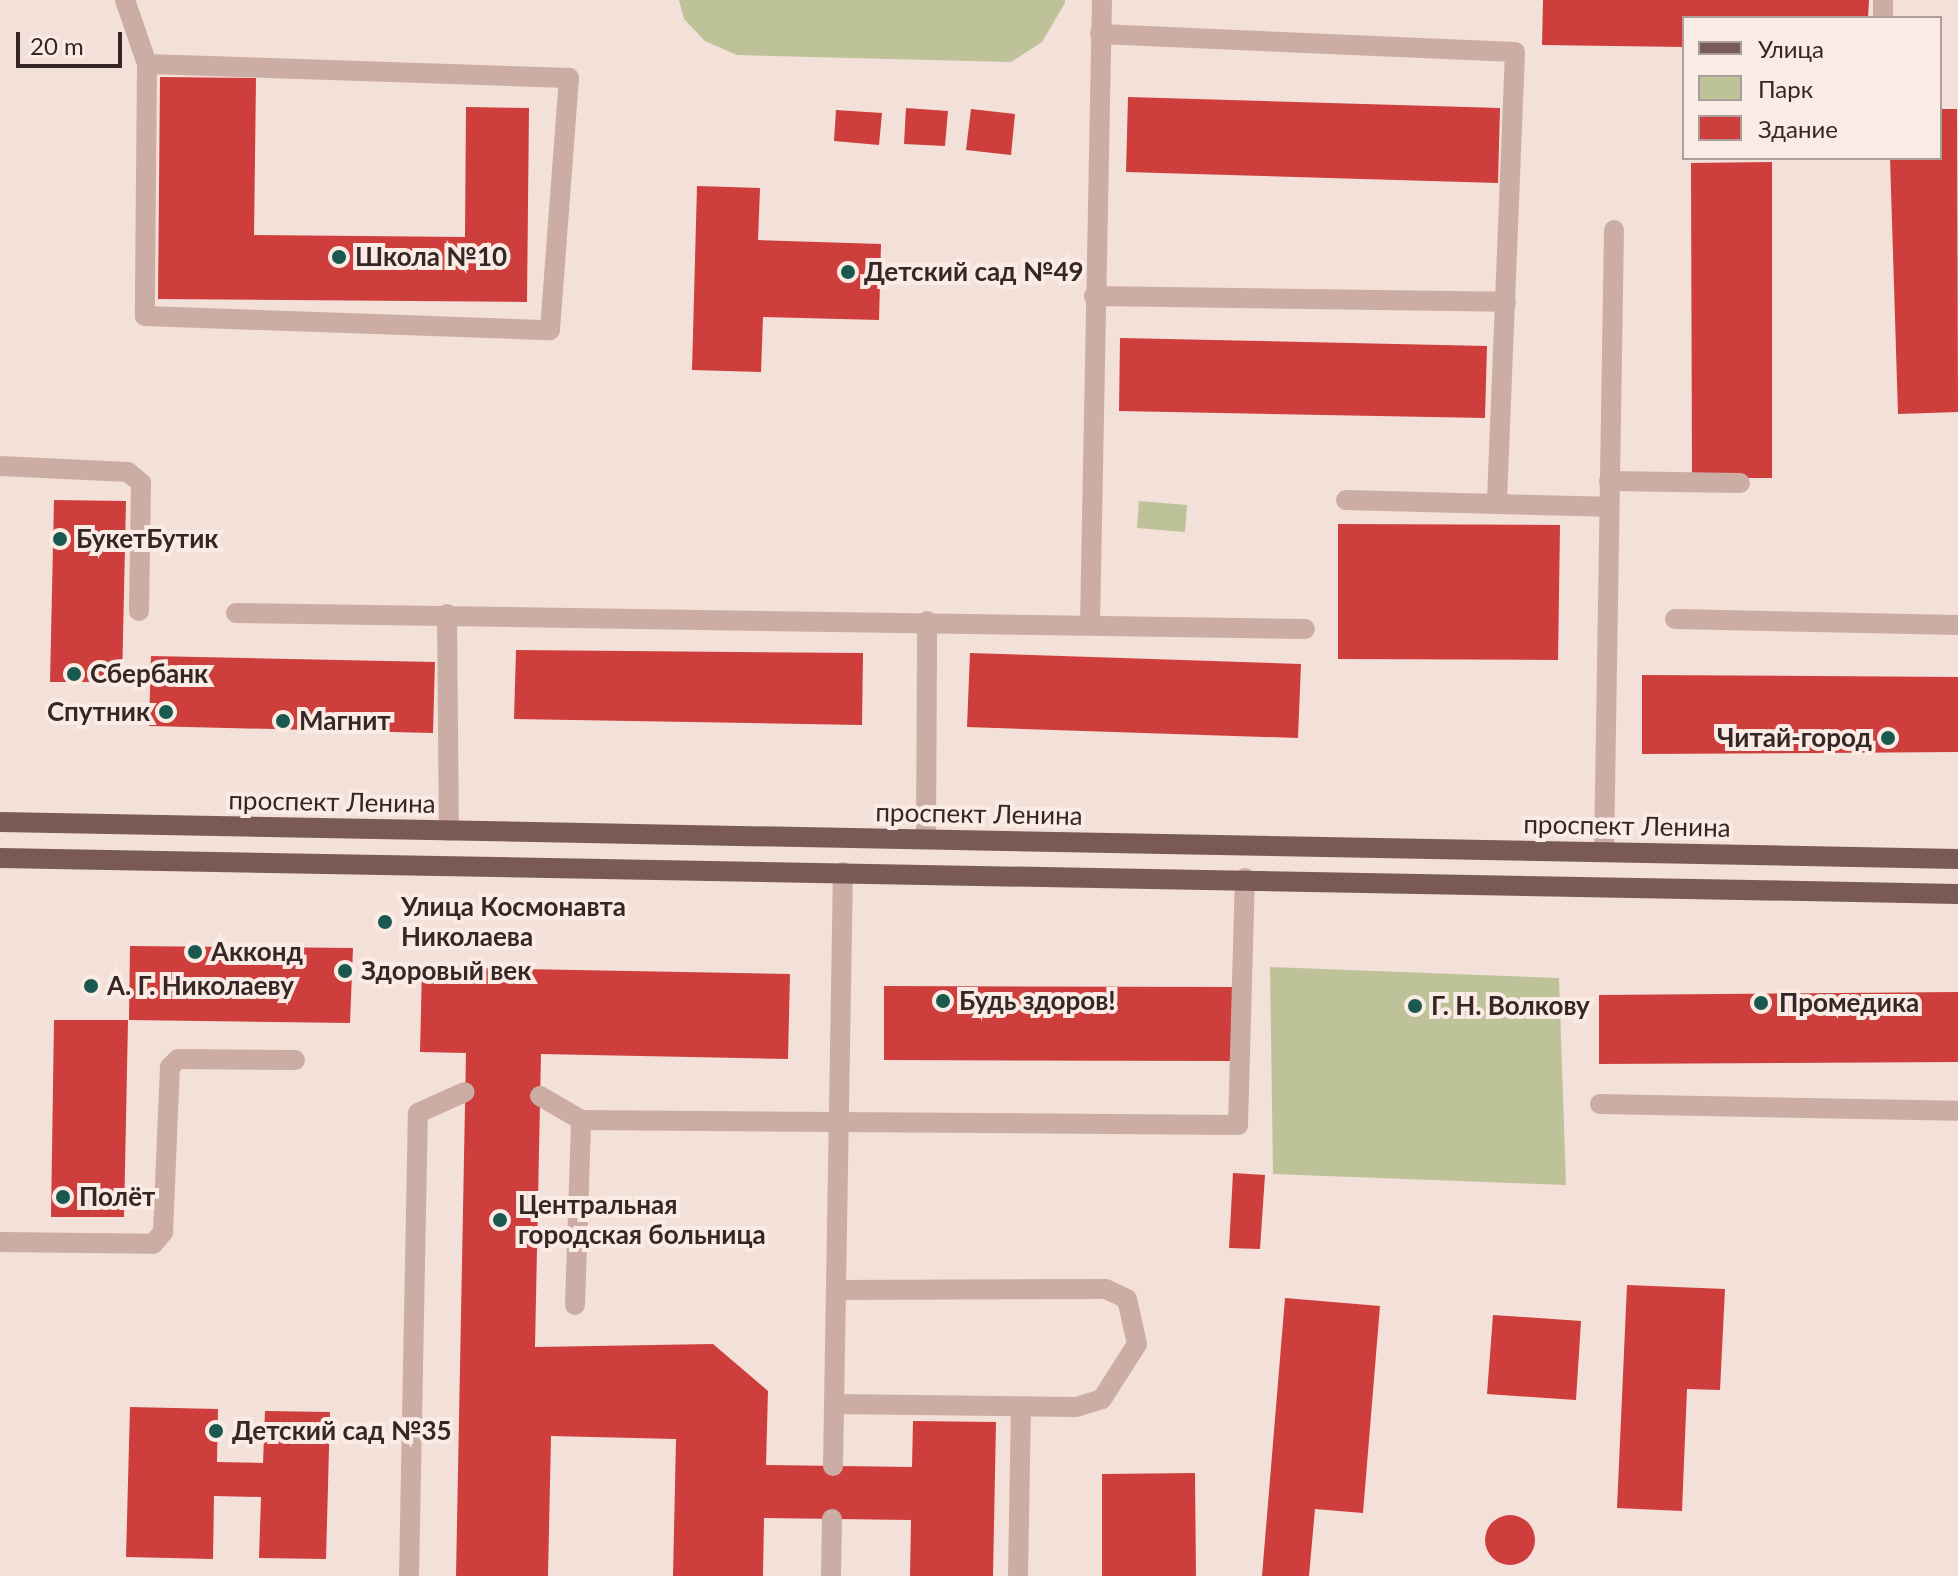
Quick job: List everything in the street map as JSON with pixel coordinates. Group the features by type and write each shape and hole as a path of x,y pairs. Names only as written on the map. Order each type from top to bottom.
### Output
{"main road":[{"name":"проспект Ленина","path":"0,822 1958,859"},
{"path":"0,858 1245,878 1958,894"}],"lane":[{"path":"125,0 147,64 145,316 550,330 569,78 147,64"},
{"path":"1090,624 1102,0"},
{"path":"1100,34 1515,52 1497,501"},
{"path":"1604,852 1614,230"},
{"path":"1094,296 1506,302"},
{"path":"0,466 128,472 141,483 139,611"},
{"path":"1609,481 1740,483"},
{"path":"1346,500 1497,501 1608,507"},
{"path":"236,613 1305,629"},
{"path":"447,614 449,831"},
{"path":"1675,619 1958,625"},
{"path":"926,839 927,621"},
{"path":"833,1466 843,872"},
{"path":"540,1096 581,1120 1238,1125 1245,878"},
{"path":"0,1242 153,1244 163,1232 170,1067 178,1059 295,1060"},
{"path":"409,1576 418,1113 465,1092"},
{"path":"1600,1104 1958,1111"},
{"path":"575,1305 581,1120"},
{"path":"834,1404 1021,1407 1102,1399 1137,1344 1127,1299 1077,1284 836,1290"},
{"path":"1018,1576 1021,1407"},
{"path":"831,1576 832,1519"}],"green space":[{"path":"679,0 1065,0 1065,3 1042,42 1011,62 737,55 705,41 684,19"},
{"path":"1139,501 1187,505 1185,532 1137,528"},
{"path":"1270,967 1559,978 1566,1185 1273,1174"}],"building":[{"path":"1543,0 1869,0 1868,16 1682,16 1682,47 1542,45"},
{"path":"160,77 256,78 254,235 465,237 466,107 529,108 527,302 158,299"},
{"path":"1128,97 1500,108 1498,183 1126,172"},
{"path":"906,108 948,111 945,146 904,144"},
{"path":"971,109 1015,114 1011,155 966,150"},
{"path":"1942,109 1957,109 1958,412 1898,414 1890,160 1942,160"},
{"path":"836,110 882,113 879,145 834,141"},
{"path":"1772,162 1772,478 1692,478 1691,163"},
{"path":"697,186 760,188 758,240 881,244 879,320 763,317 761,372 692,370"},
{"path":"1120,338 1487,346 1485,418 1119,411"},
{"path":"54,500 126,501 122,682 50,682"},
{"path":"1338,524 1560,525 1558,660 1338,659"},
{"path":"516,650 863,653 862,725 514,719"},
{"path":"970,653 1301,664 1298,738 967,727"},
{"path":"151,656 435,662 433,733 149,726"},
{"path":"1642,675 1958,677 1958,752 1642,754"},
{"path":"130,946 353,948 350,1023 129,1020"},
{"name":"Центральная городская больница","path":"422,967 790,974 788,1059 541,1054 535,1347 713,1344 768,1391 766,1465 912,1467 913,1421 996,1422 993,1576 910,1576 911,1520 764,1518 763,1576 673,1576 676,1439 551,1436 548,1576 456,1576 466,1053 420,1052"},
{"path":"884,986 1234,987 1234,1061 884,1060"},
{"path":"1958,992 1958,1062 1599,1064 1599,995"},
{"path":"54,1020 128,1020 124,1217 51,1217"},
{"path":"1233,1173 1265,1175 1260,1249 1229,1248"},
{"path":"1627,1285 1725,1289 1720,1390 1687,1389 1682,1511 1617,1508"},
{"path":"1285,1298 1380,1306 1363,1513 1315,1509 1309,1576 1262,1576"},
{"path":"1493,1315 1581,1321 1576,1400 1487,1394"},
{"path":"130,1407 218,1409 217,1462 263,1463 265,1411 330,1412 326,1559 259,1558 261,1497 214,1496 213,1559 126,1557"},
{"path":"1195,1473 1196,1576 1102,1576 1102,1474"},
{"path":"1510,1515 1528,1522 1535,1540 1528,1558 1510,1565 1492,1558 1485,1540 1492,1522"}],"place":[{"name":"Школа №10","path":"339,257"},
{"name":"Детский сад №49","path":"848,272"},
{"name":"БукетБутик","path":"60,539"},
{"name":"Сбербанк","path":"74,674"},
{"name":"Спутник","path":"166,712"},
{"name":"Магнит","path":"283,721"},
{"name":"Читай-город","path":"1888,738"},
{"name":"Улица Космонавта Николаева","path":"385,922"},
{"name":"Акконд","path":"195,952"},
{"name":"Здоровый век","path":"345,971"},
{"name":"А. Г. Николаеву","path":"91,986"},
{"name":"Будь здоров!","path":"943,1001"},
{"name":"Промедика","path":"1761,1003"},
{"name":"Г. Н. Волкову","path":"1415,1006"},
{"name":"Полёт","path":"63,1197"},
{"name":"Центральная городская больница","path":"500,1220"},
{"name":"Детский сад №35","path":"216,1431"}]}
